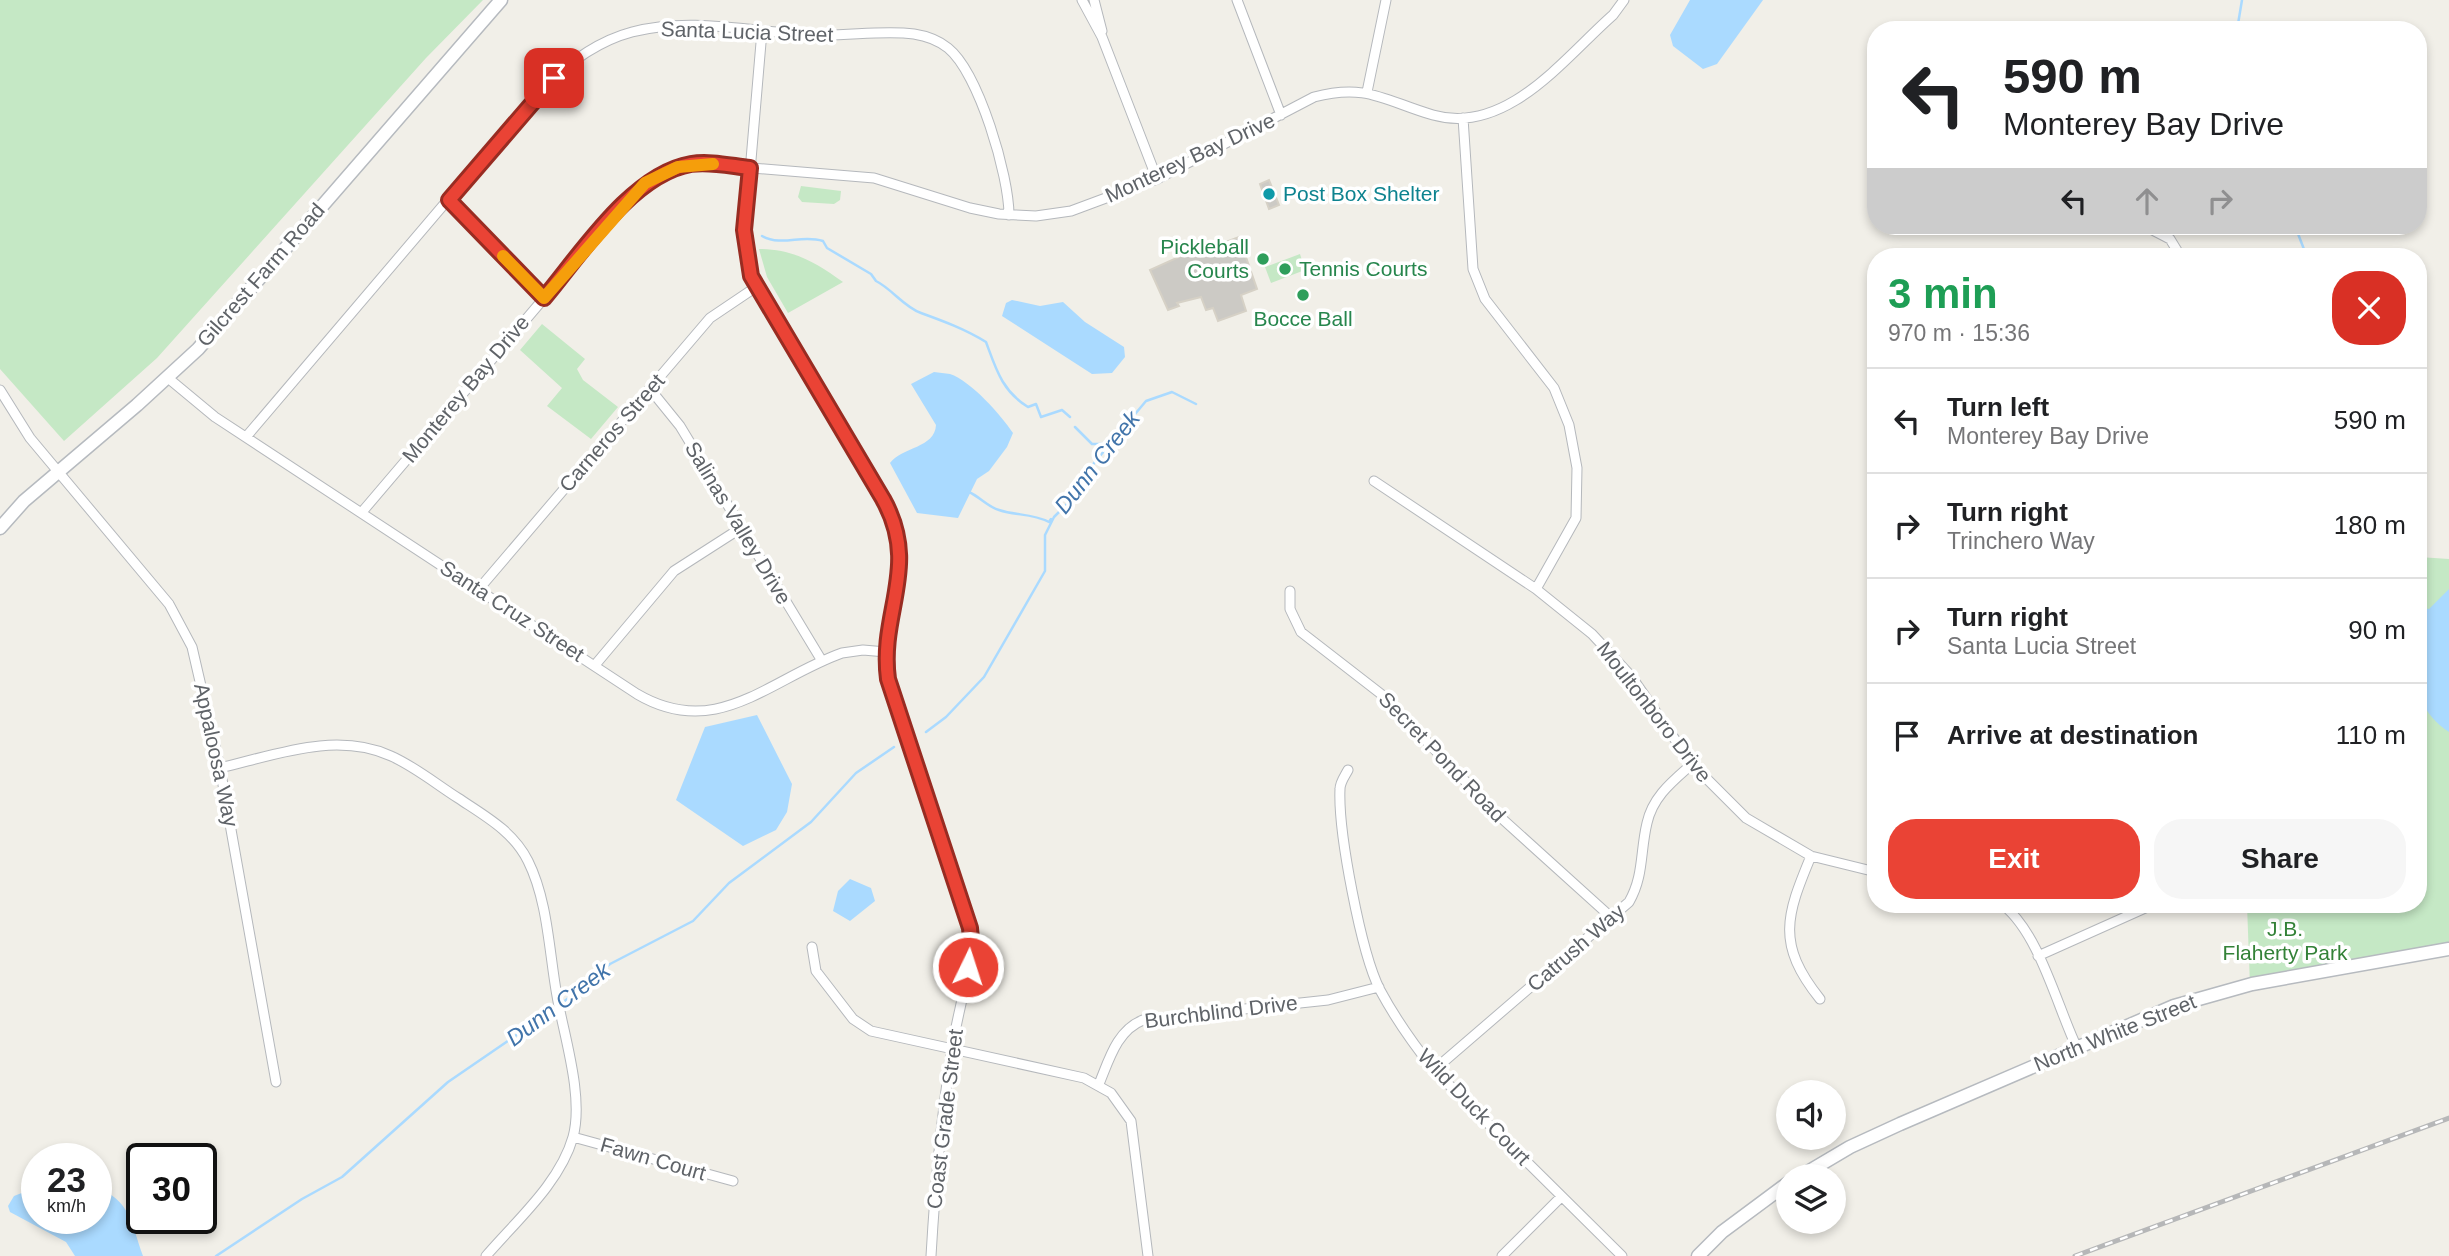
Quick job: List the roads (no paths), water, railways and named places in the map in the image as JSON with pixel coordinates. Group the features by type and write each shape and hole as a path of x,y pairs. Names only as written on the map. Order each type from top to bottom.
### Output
{"main road":[{"name":"Gilcrest Farm Road","path":"0,528 24,501 168,377 231,313 501,0"},
{"name":"North White Street","path":"1823,1164 1887,1130 2175,1006 2243,986 2449,949"},
{"path":"1698,1256 1722,1232 1776,1193"}],"street":[{"path":"1083,0 1102,37 1157,179"},
{"path":"1094,0 1102,37"},
{"path":"1237,0 1281,115"},
{"path":"1367,92 1386,0"},
{"name":"Monterey Bay Drive","path":"362,512 625,203 654,177 692,164 750,168 889,181 970,208 1009,215 1036,216 1072,211 1157,179 1314,97 1335,92 1367,92 1433,115 1463,118 1509,105 1530,91 1613,15 1624,0"},
{"name":"Santa Lucia Street","path":"246,437 543,88 592,49 630,33 669,26 830,35 910,33 927,37 948,48 958,57 970,76 1005,170 1009,215"},
{"name":"Coast Grade Street","path":"762,31 745,250 756,287 896,524 900,564 886,652 890,689 970,928 972,950 951,1049 936,1169 931,1256"},
{"path":"1463,118 1470,254 1476,278 1489,305 1554,388 1569,425 1577,468 1576,518 1536,589"},
{"path":"449,200 544,298"},
{"path":"2162,235 2170,239 2175,248"},
{"name":"Carneros Street","path":"478,590 710,318 756,287"},
{"name":"Santa Cruz Street","path":"168,377 193,400 246,437 478,590 649,701 675,711 703,712 737,703 822,661 850,651 886,652"},
{"name":"Salinas Valley Drive","path":"650,389 671,412 822,661"},
{"name":"Appaloosa Way","path":"0,390 24,430 169,604 180,621 196,660 220,768 276,1082"},
{"name":"Moultonboro Drive","path":"1374,481 1536,589 1592,634 1631,676 1692,764 1746,818 1811,856 1867,870"},
{"path":"595,665 674,571 741,528"},
{"name":"Secret Pond Road","path":"1290,591 1290,609 1301,632 1381,694 1498,815 1612,918"},
{"path":"220,768 314,747 360,746 396,758 495,822 522,851 533,875 573,1086 576,1119 573,1137 550,1181 486,1256"},
{"name":"Catrush Way","path":"1434,1070 1629,902 1638,887 1646,825 1653,805 1665,788 1692,764"},
{"name":"Wild Duck Court","path":"1348,770 1340,786 1342,832 1361,926 1378,987 1413,1045 1434,1070 1622,1256"},
{"path":"1811,856 1792,902 1789,943 1804,979 1820,999"},
{"path":"2013,913 2038,956 2077,1048"},
{"path":"2038,956 2134,913"},
{"path":"813,947 816,971 853,1019 870,1031 1084,1079 1099,1084 1122,1105 1131,1121 1148,1256"},
{"name":"Burchblind Drive","path":"1099,1084 1120,1038 1132,1024 1143,1020 1328,1000 1378,987"},
{"name":"Fawn Court","path":"573,1137 733,1181"},
{"path":"1502,1256 1561,1197"}],"water":[{"path":"1690,0 1763,0 1717,64 1703,69 1673,46 1670,35"},
{"path":"1012,300 1040,306 1063,302 1085,322 1124,347 1125,357 1112,373 1092,374 1002,316 1006,303"},
{"path":"934,372 950,374 967,384 993,408 1013,433 1007,447 989,471 977,479 958,518 917,513 890,463 924,443 934,433 936,425 911,384"},
{"path":"2449,589 2449,732 2427,710 2427,611"},
{"path":"757,715 792,784 787,812 776,830 743,846 676,800 705,727"},
{"path":"850,879 871,888 875,901 850,921 833,911 838,891"},
{"path":"21,1193 21,1218 10,1212 8,1206 14,1196"},
{"path":"112,1196 126,1211 126,1234 135,1234 143,1256 75,1256 66,1242 51,1234 112,1234"}],"waterway":[{"path":"2238,21 2242,0"},
{"path":"2298,235 2304,248"},
{"path":"762,236 785,241 823,241 827,248 871,274 876,281 915,310 986,342 1006,387 1028,407 1036,404 1041,417 1062,410 1070,417"},
{"path":"926,732 946,717 984,677 1045,571 1045,535 1054,517 1081,490 1094,463 1146,401 1172,392 1196,404"},
{"path":"1075,427 1092,444 1110,444"},
{"path":"969,492 999,510 1049,522 1051,519"},
{"name":"Dunn Creek","path":"561,1004 610,964 693,921 729,883 811,822 856,773 894,747"},
{"name":"Dunn Creek","path":"216,1256 302,1199 342,1177 448,1082 556,1008"}],"railway":[{"path":"2075,1256 2449,1118"}],"place":[{"name":"Post Box Shelter","path":"1269,194"},
{"name":"Pickleball Courts","path":"1263,259"},
{"name":"Tennis Courts","path":"1285,269"},
{"name":"Bocce Ball","path":"1303,295"}],"park label":[{"name":"J.B. Flaherty Park","path":"2285,941"}]}
